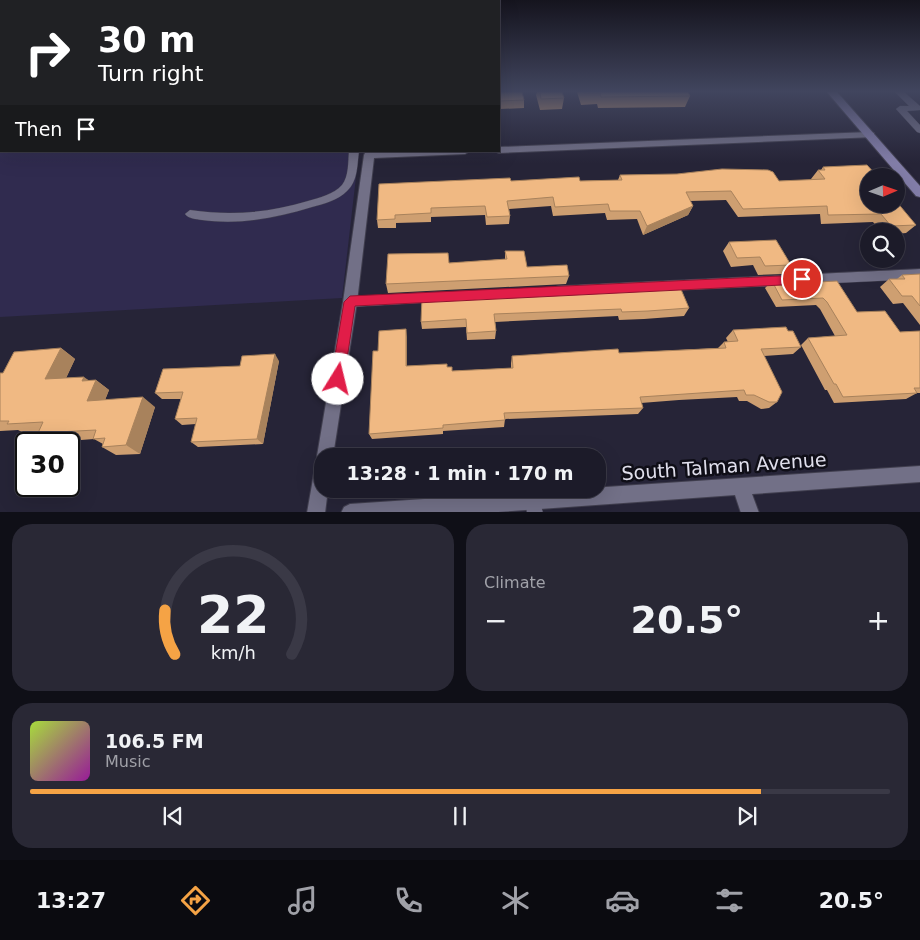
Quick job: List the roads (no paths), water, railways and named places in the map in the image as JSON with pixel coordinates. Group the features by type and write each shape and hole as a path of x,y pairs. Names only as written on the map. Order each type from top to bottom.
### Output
{"main road":[{"path":"853,116 920,193"}],"street":[{"path":"500,150 870,136"},
{"path":"326,448 350,302 369,153 417,152"},
{"name":"South Talman Avenue","path":"350,512 534,506 741,486 920,474"},
{"path":"741,486 750,512"},
{"path":"316,512 318,498"}],"lane":[{"path":"907,116 920,130"},
{"path":"190,214 225,219 250,219 272,216 323,200 340,192 348,183 354,152"},
{"path":"541,292 920,274"},
{"path":"350,302 451,297"}]}
